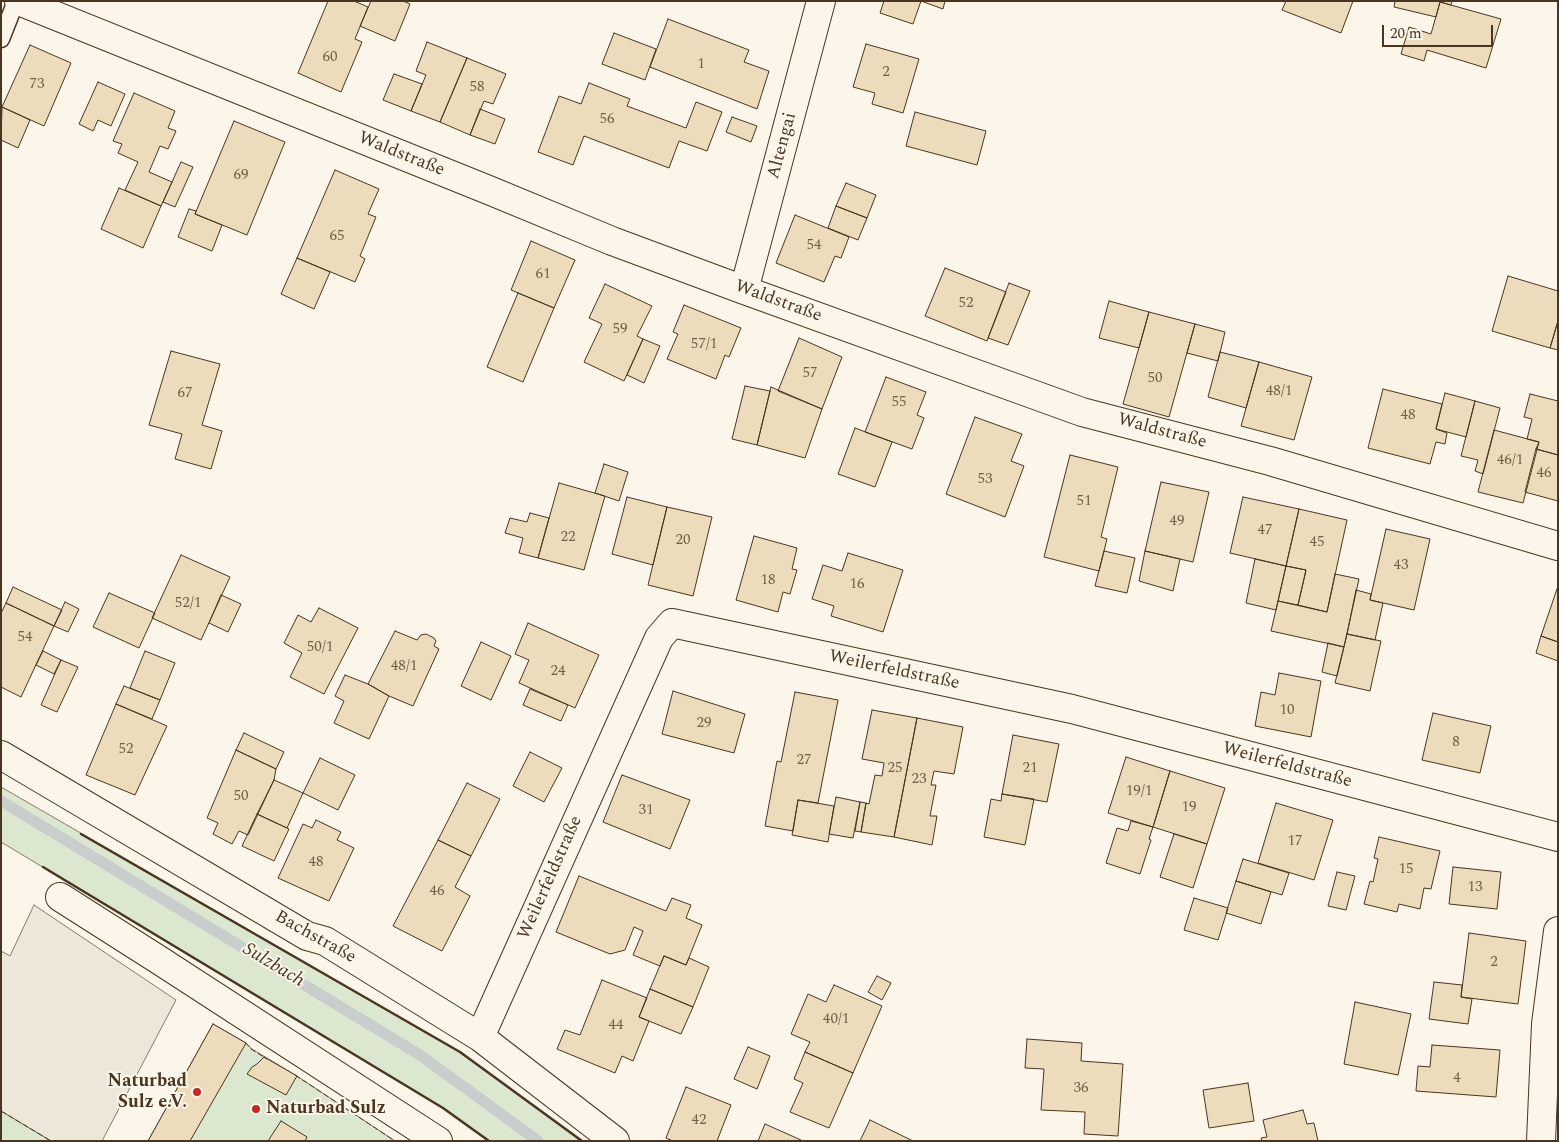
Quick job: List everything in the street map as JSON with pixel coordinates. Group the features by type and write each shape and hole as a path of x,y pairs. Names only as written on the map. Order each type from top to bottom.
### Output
{"street":[{"name":"Waldstraße","path":"17,1 612,241 1082,412 1270,461 1558,546"},
{"name":"Altengai","path":"744,290 821,1"},
{"name":"Weilerfeldstraße","path":"480,1037 659,638 672,623 1072,709 1558,836"},
{"name":"Bachstraße","path":"1,755 307,936 325,942 480,1037 615,1141"},
{"path":"60,898 438,1141"},
{"path":"1541,1141 1546,1024 1558,931"}],"lane":[{"path":"1,39 17,1"}],"green space":[{"path":"1,787 460,1052 582,1141 489,1141 443,1108 1,842"},
{"name":"Naturbad Sulz","path":"213,1024 246,1043 252,1049 297,1076 395,1141 148,1141"},
{"path":"1,1111 51,1141 1,1141"}],"shaded area":[{"path":"34,905 176,1000 102,1141 51,1141 1,1111 1,951 10,956"}],"building":[{"path":"328,1 354,1 368,7 355,39 362,42 341,92 298,73"},
{"path":"371,1 403,1 410,4 395,41 360,26"},
{"path":"884,1 921,1 913,24 880,13"},
{"path":"921,1 945,1 943,9"},
{"path":"1286,1 1353,1 1341,33 1282,10"},
{"path":"1395,1 1452,1 1451,5 1440,2 1436,17 1394,7"},
{"path":"1440,2 1501,19 1486,68 1427,50 1424,61 1401,54 1409,27 1431,34"},
{"path":"668,19 749,50 744,62 769,71 757,109 650,67"},
{"path":"614,33 656,49 645,80 602,64"},
{"path":"427,42 467,58 440,122 411,111 426,75 416,71"},
{"path":"866,44 919,59 903,113 872,104 875,93 853,87"},
{"path":"30,45 71,63 44,126 2,107"},
{"path":"467,58 506,74 493,104 484,101 470,135 440,122"},
{"path":"394,74 422,84 411,111 383,100"},
{"path":"98,82 125,94 111,126 98,120 93,131 79,124"},
{"path":"589,83 630,99 627,106 686,128 696,102 722,112 707,151 679,141 669,168 584,136 573,165 538,152 559,96 581,104"},
{"path":"134,93 175,111 168,128 176,131 168,149 160,146 149,172 172,182 161,206 125,190 138,162 118,153 122,144 113,141"},
{"path":"2,107 30,120 18,148 1,140"},
{"path":"480,109 505,119 495,144 470,135"},
{"path":"915,112 986,131 977,165 906,146"},
{"path":"732,117 757,126 751,142 726,132"},
{"path":"234,121 285,142 247,235 195,214"},
{"path":"181,162 193,167 175,207 163,202"},
{"path":"335,170 379,189 368,214 376,217 360,256 365,259 355,282 297,258"},
{"path":"846,183 876,195 867,218 836,206"},
{"path":"119,188 161,206 143,248 101,229"},
{"path":"836,206 867,218 858,240 828,228"},
{"path":"189,209 196,211 195,214 222,225 212,251 178,237"},
{"path":"795,215 849,237 841,258 835,256 824,282 776,263"},
{"path":"531,241 575,260 554,308 511,290"},
{"path":"297,258 330,272 314,309 281,294"},
{"path":"945,268 1006,292 987,341 925,316"},
{"path":"1508,276 1558,291 1558,321 1550,348 1492,331"},
{"path":"1009,283 1030,291 1008,345 988,338"},
{"path":"605,284 652,306 637,336 643,339 624,381 584,362 602,324 589,318"},
{"path":"518,293 554,308 523,382 487,367"},
{"path":"1109,301 1149,312 1139,348 1099,338"},
{"path":"684,305 741,328 729,357 725,355 716,379 667,359 678,334 673,332"},
{"path":"1149,312 1195,324 1169,417 1123,404"},
{"path":"1558,321 1558,350 1550,348"},
{"path":"1195,324 1225,332 1218,361 1187,353"},
{"path":"799,338 842,357 822,409 778,391"},
{"path":"643,339 660,346 644,383 627,375"},
{"path":"171,351 220,364 202,425 222,431 211,469 175,459 182,434 149,425"},
{"path":"1220,352 1259,362 1246,408 1208,397"},
{"path":"1259,362 1312,377 1294,440 1241,426"},
{"path":"886,377 926,392 917,415 924,418 912,449 865,432"},
{"path":"745,386 770,391 757,445 732,439"},
{"path":"771,387 822,409 805,458 757,445"},
{"path":"1383,389 1442,404 1436,429 1447,433 1445,444 1436,442 1430,464 1368,448"},
{"path":"1445,393 1475,401 1466,437 1436,429"},
{"path":"1530,394 1558,401 1558,455 1536,449 1539,442 1527,439 1532,419 1524,417"},
{"path":"1475,401 1500,408 1483,474 1475,471 1478,460 1461,456"},
{"path":"975,417 1022,434 1011,461 1024,466 1005,517 946,494"},
{"path":"855,428 892,442 875,487 838,474"},
{"path":"1494,430 1539,442 1523,503 1478,492"},
{"path":"1536,449 1558,455 1558,501 1525,492"},
{"path":"1070,455 1118,467 1101,537 1107,539 1099,571 1044,557"},
{"path":"604,464 628,472 619,501 595,493"},
{"path":"1161,482 1209,492 1193,562 1145,551"},
{"path":"559,483 605,496 584,570 538,558"},
{"path":"627,497 667,507 653,565 612,554"},
{"path":"1243,497 1299,509 1286,566 1230,553"},
{"path":"667,507 712,517 693,596 648,585"},
{"path":"1299,509 1347,520 1327,612 1298,605 1306,570 1286,566"},
{"path":"530,513 549,518 538,558 519,553 523,538 505,533 510,518 527,522"},
{"path":"1386,529 1430,539 1414,610 1370,600"},
{"path":"754,536 797,548 792,569 797,570 790,594 783,592 778,612 736,600"},
{"path":"1104,551 1135,558 1127,593 1095,586"},
{"path":"1145,551 1180,559 1173,591 1139,581"},
{"path":"848,553 903,570 883,632 831,616 834,606 812,599 823,565 842,571"},
{"path":"181,555 230,577 201,640 152,618"},
{"path":"1255,559 1286,566 1276,610 1246,603"},
{"path":"1286,566 1306,570 1298,605 1278,601"},
{"path":"1335,574 1359,579 1344,647 1271,631 1278,601 1327,612"},
{"path":"1558,586 1558,642 1541,636"},
{"path":"13,587 62,610 54,626 6,603"},
{"path":"1356,590 1371,594 1370,600 1383,603 1375,640 1347,634"},
{"path":"109,593 155,613 139,648 93,627"},
{"path":"221,595 241,604 228,632 209,623"},
{"path":"65,602 79,609 68,632 54,626"},
{"path":"6,603 54,626 21,697 1,687 1,613"},
{"path":"319,608 358,628 324,694 290,677 302,653 284,643 298,615 311,622"},
{"path":"528,623 599,655 575,708 519,683 529,660 515,654"},
{"path":"395,631 417,640 421,635 426,634 434,638 436,641 434,646 439,649 413,706 389,696 368,684"},
{"path":"1347,634 1381,641 1370,691 1335,683"},
{"path":"1541,636 1558,642 1558,661 1536,653"},
{"path":"481,642 511,656 491,700 461,686"},
{"path":"1328,643 1344,647 1337,676 1322,672"},
{"path":"43,651 61,660 54,674 36,665"},
{"path":"145,651 175,663 160,700 130,688"},
{"path":"61,660 78,667 57,712 41,705"},
{"path":"1279,673 1321,681 1311,737 1255,726 1261,692 1275,695"},
{"path":"345,675 368,684 389,696 369,739 334,723 344,701 335,696"},
{"path":"124,686 160,700 152,719 116,704"},
{"path":"530,689 568,705 561,721 523,705"},
{"path":"673,691 745,714 734,753 662,734"},
{"path":"795,692 838,700 818,803 798,800 793,831 765,826 777,761 781,762"},
{"path":"116,704 167,726 135,795 86,775"},
{"path":"872,710 917,718 894,837 861,832 866,803 869,804 875,775 882,776 884,763 862,759"},
{"path":"1433,713 1491,726 1480,773 1422,760"},
{"path":"917,718 963,727 954,774 934,771 931,785 936,785 930,816 937,816 932,845 894,837"},
{"path":"244,733 284,752 276,769 236,750"},
{"path":"1013,735 1059,744 1047,802 1002,794"},
{"path":"236,750 276,769 274,780 248,835 239,831 232,844 213,834 218,823 207,818"},
{"path":"530,752 562,768 544,802 513,786"},
{"path":"1126,757 1170,771 1153,827 1108,813"},
{"path":"320,758 355,775 338,810 303,793"},
{"path":"1170,771 1225,788 1207,844 1153,827"},
{"path":"622,775 690,800 670,849 603,822"},
{"path":"274,780 303,793 287,828 257,814"},
{"path":"467,783 500,799 471,856 438,840"},
{"path":"1002,794 1034,799 1025,845 984,837 991,799 1001,801"},
{"path":"836,797 860,802 853,838 829,834"},
{"path":"798,800 834,806 828,842 792,835"},
{"path":"860,802 866,803 861,832 855,831"},
{"path":"1276,803 1333,820 1314,880 1258,863"},
{"path":"257,814 289,829 274,861 242,846"},
{"path":"316,820 341,832 337,840 354,848 329,901 278,878 303,824 312,828"},
{"path":"1131,821 1153,827 1149,839 1151,840 1140,874 1106,863 1117,828 1128,831"},
{"path":"1174,834 1207,844 1193,888 1160,877"},
{"path":"1379,837 1440,851 1431,889 1424,888 1420,909 1399,904 1397,912 1364,904 1370,881 1373,882 1378,859 1374,858"},
{"path":"438,840 471,856 455,887 470,896 442,951 393,926"},
{"path":"1243,859 1289,873 1282,895 1236,881"},
{"path":"1453,867 1501,872 1497,909 1449,904"},
{"path":"1337,872 1355,876 1346,910 1328,906"},
{"path":"579,876 666,911 672,898 691,905 686,918 702,925 686,965 664,956 660,966 633,955 643,931 634,927 625,950 610,954 556,932"},
{"path":"1236,881 1271,892 1261,924 1226,913"},
{"path":"1194,898 1228,908 1218,940 1184,930"},
{"path":"1469,933 1526,941 1518,1004 1461,997"},
{"path":"664,956 686,965 689,958 709,967 693,1007 650,989"},
{"path":"877,976 891,983 882,1000 868,992"},
{"path":"602,980 647,998 639,1017 649,1021 633,1061 622,1056 615,1073 557,1049 565,1030 580,1035"},
{"path":"1434,982 1462,985 1461,997 1472,999 1468,1024 1429,1019"},
{"path":"834,985 882,1006 853,1073 805,1052 810,1042 791,1034 808,994 826,1002"},
{"path":"650,989 693,1007 681,1034 639,1017"},
{"path":"1355,1002 1411,1014 1398,1075 1344,1064"},
{"name":"Naturbad Sulz e.V.","path":"213,1024 246,1043 190,1141 148,1141"},
{"path":"1027,1039 1082,1043 1081,1061 1123,1064 1118,1136 1084,1134 1085,1112 1041,1110 1044,1069 1025,1068"},
{"path":"1432,1045 1500,1050 1496,1097 1416,1091 1418,1066 1430,1067"},
{"path":"748,1047 770,1056 757,1089 734,1079"},
{"path":"805,1052 853,1073 829,1128 790,1112 803,1083 794,1079"},
{"path":"264,1057 297,1076 286,1095 247,1074"},
{"path":"1248,1083 1254,1121 1209,1128 1203,1090"},
{"path":"686,1087 731,1105 717,1141 673,1141 666,1138"},
{"path":"1303,1110 1307,1124 1314,1123 1318,1141 1262,1141 1261,1138 1267,1137 1263,1120"},
{"path":"870,1120 913,1141 860,1141"},
{"path":"281,1121 307,1137 305,1141 268,1141"},
{"path":"765,1124 801,1140 801,1141 758,1141"}],"waterway":[{"name":"Sulzbach","path":"1,801 420,1055 538,1141"}],"fence":[{"path":"245,1042 251,1049 267,1059"},
{"path":"295,1075 395,1141"},
{"path":"1,1111 51,1141"}],"wall":[{"path":"81,834 460,1052 582,1141"},
{"path":"43,867 443,1108 489,1141"}],"place":[{"name":"Naturbad Sulz e.V.","path":"197,1092"},
{"name":"Naturbad Sulz","path":"256,1109"}]}
